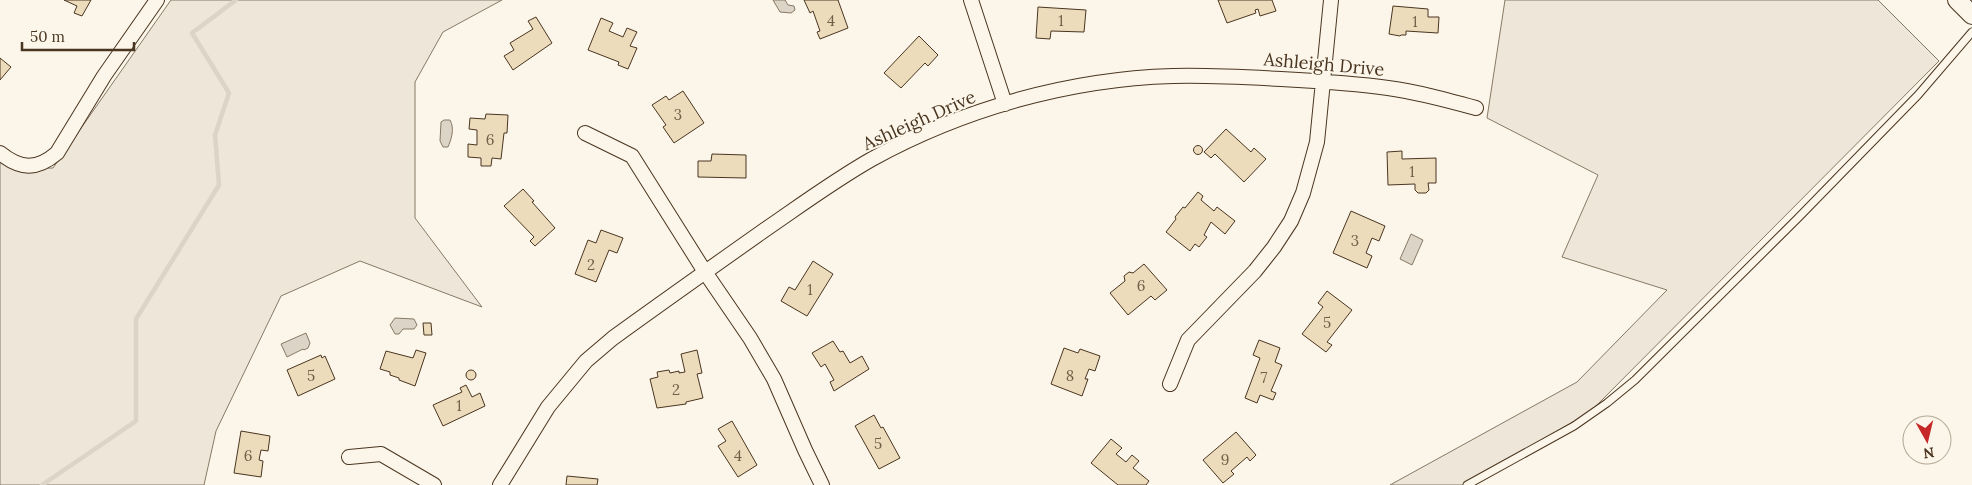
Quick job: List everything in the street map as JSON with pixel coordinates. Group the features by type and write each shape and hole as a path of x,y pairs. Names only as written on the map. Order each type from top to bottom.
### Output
{"street":[{"path":"4,157 27,166 38,165 58,153 104,76 157,0"},
{"path":"972,0 1005,104"},
{"path":"1170,384 1188,340 1255,270 1274,247 1291,220 1303,193 1312,168 1317,142 1331,0"},
{"path":"1957,0 1972,15"},
{"name":"Ashleigh Drive","path":"500,485 548,407 586,362 613,338 831,184 872,159 960,119 1005,104 1063,89 1163,76 1219,75 1324,81 1390,88 1433,96 1476,108"},
{"path":"585,133 632,156 705,272 750,338 774,379 822,485"},
{"path":"350,457 381,454 434,485"}],"lane":[{"path":"1467,485 1574,426 1607,403 1635,380 1798,218 1918,95 1972,32"}],"shaded area":[{"path":"171,0 502,0 443,32 415,82 415,218 482,307 360,261 281,296 216,431 204,485 0,485 0,154 19,169 53,168"},
{"path":"773,0 785,0 788,5 794,6 795,10 791,13 780,12"},
{"path":"1505,0 1878,0 1939,61 1590,412 1464,485 1390,485 1577,382 1667,290 1562,257 1598,175 1487,118"},
{"path":"450,120 452,127 448,147 443,147 440,141 441,122"},
{"path":"1411,234 1423,240 1412,265 1400,259"},
{"path":"395,318 414,319 417,325 414,329 403,329 399,334 395,334 390,325"},
{"path":"306,333 310,343 308,348 287,357 281,344"}],"building":[{"path":"64,0 91,0 82,16 74,13 77,6"},
{"path":"804,0 838,0 848,28 820,39 817,32 820,31 813,11 810,13"},
{"path":"1218,0 1272,0 1276,11 1260,16 1258,9 1255,10 1256,13 1227,23"},
{"path":"1393,6 1428,9 1428,17 1439,17 1438,33 1406,31 1406,35 1389,34"},
{"path":"1038,7 1086,10 1084,32 1051,31 1050,39 1036,38"},
{"path":"536,17 552,43 513,70 504,56 514,50 510,43 533,29 528,21"},
{"path":"601,18 613,23 609,31 623,37 627,28 637,32 630,46 637,48 628,69 618,65 619,62 588,50"},
{"path":"919,36 938,55 928,66 925,63 901,88 884,73"},
{"path":"0,58 11,67 0,80"},
{"path":"683,91 704,123 674,143 663,127 666,125 652,105 666,96 669,100"},
{"path":"486,114 508,115 507,133 504,133 501,159 492,158 491,166 481,166 481,158 468,157 468,144 477,145 477,130 469,129 470,118 485,119"},
{"path":"1226,129 1251,152 1254,148 1266,159 1244,182 1215,154 1211,158 1204,152"},
{"path":"1198,146 1202,150 1198,154 1194,150"},
{"path":"1402,151 1402,159 1436,158 1436,183 1428,183 1429,190 1426,193 1418,193 1415,190 1415,184 1388,185 1387,152"},
{"path":"712,154 746,155 746,178 698,177 698,161 711,161"},
{"path":"523,189 555,228 535,246 530,241 534,237 504,206"},
{"path":"1198,192 1203,196 1201,200 1214,211 1217,207 1235,221 1225,234 1211,222 1204,235 1207,237 1199,247 1195,244 1190,251 1166,232 1183,207 1185,208"},
{"path":"1351,211 1385,226 1379,241 1372,238 1366,253 1372,256 1367,268 1333,253"},
{"path":"601,230 623,238 617,253 609,250 596,282 575,274 588,240 596,243"},
{"path":"813,261 833,274 807,316 781,301 789,287 795,290"},
{"path":"1144,264 1167,290 1155,300 1151,296 1128,315 1110,293 1125,281 1124,276 1129,272 1133,273"},
{"path":"1327,291 1352,310 1327,342 1332,345 1326,352 1302,334 1323,307 1318,303"},
{"path":"423,323 431,323 432,335 424,335"},
{"path":"1259,340 1280,348 1275,362 1282,365 1271,391 1276,393 1273,400 1260,395 1257,403 1245,398 1260,358 1253,355"},
{"path":"833,341 840,352 843,351 850,363 862,356 869,369 834,391 830,382 834,380 825,364 821,367 812,353"},
{"path":"1064,348 1078,353 1080,349 1100,356 1095,371 1089,369 1085,379 1088,379 1082,396 1051,384"},
{"path":"416,350 426,353 415,386 390,375 390,372 380,369 386,351 413,358"},
{"path":"697,350 702,373 697,374 703,398 686,402 686,404 657,408 650,379 658,377 657,372 669,370 670,373 685,372 681,354"},
{"path":"321,355 322,358 325,356 335,379 298,396 287,370"},
{"path":"469,370 473,370 476,375 475,379 469,380 466,377 466,373"},
{"path":"466,385 472,397 480,393 485,406 443,426 433,405 462,392 460,388"},
{"path":"874,415 900,458 879,469 855,426"},
{"path":"732,421 757,465 738,477 718,446 726,441 718,429"},
{"path":"241,431 270,436 268,451 261,450 259,460 263,461 261,477 234,473"},
{"path":"1236,432 1256,455 1250,461 1247,457 1231,471 1234,474 1223,483 1203,460"},
{"path":"1111,439 1122,448 1116,454 1126,462 1132,455 1139,461 1133,468 1149,481 1146,485 1118,485 1091,463"},
{"path":"567,476 598,479 597,485 566,485"}],"waterway":[{"path":"42,485 136,421 136,319 219,185 215,135 229,93 192,33 236,0"}]}
